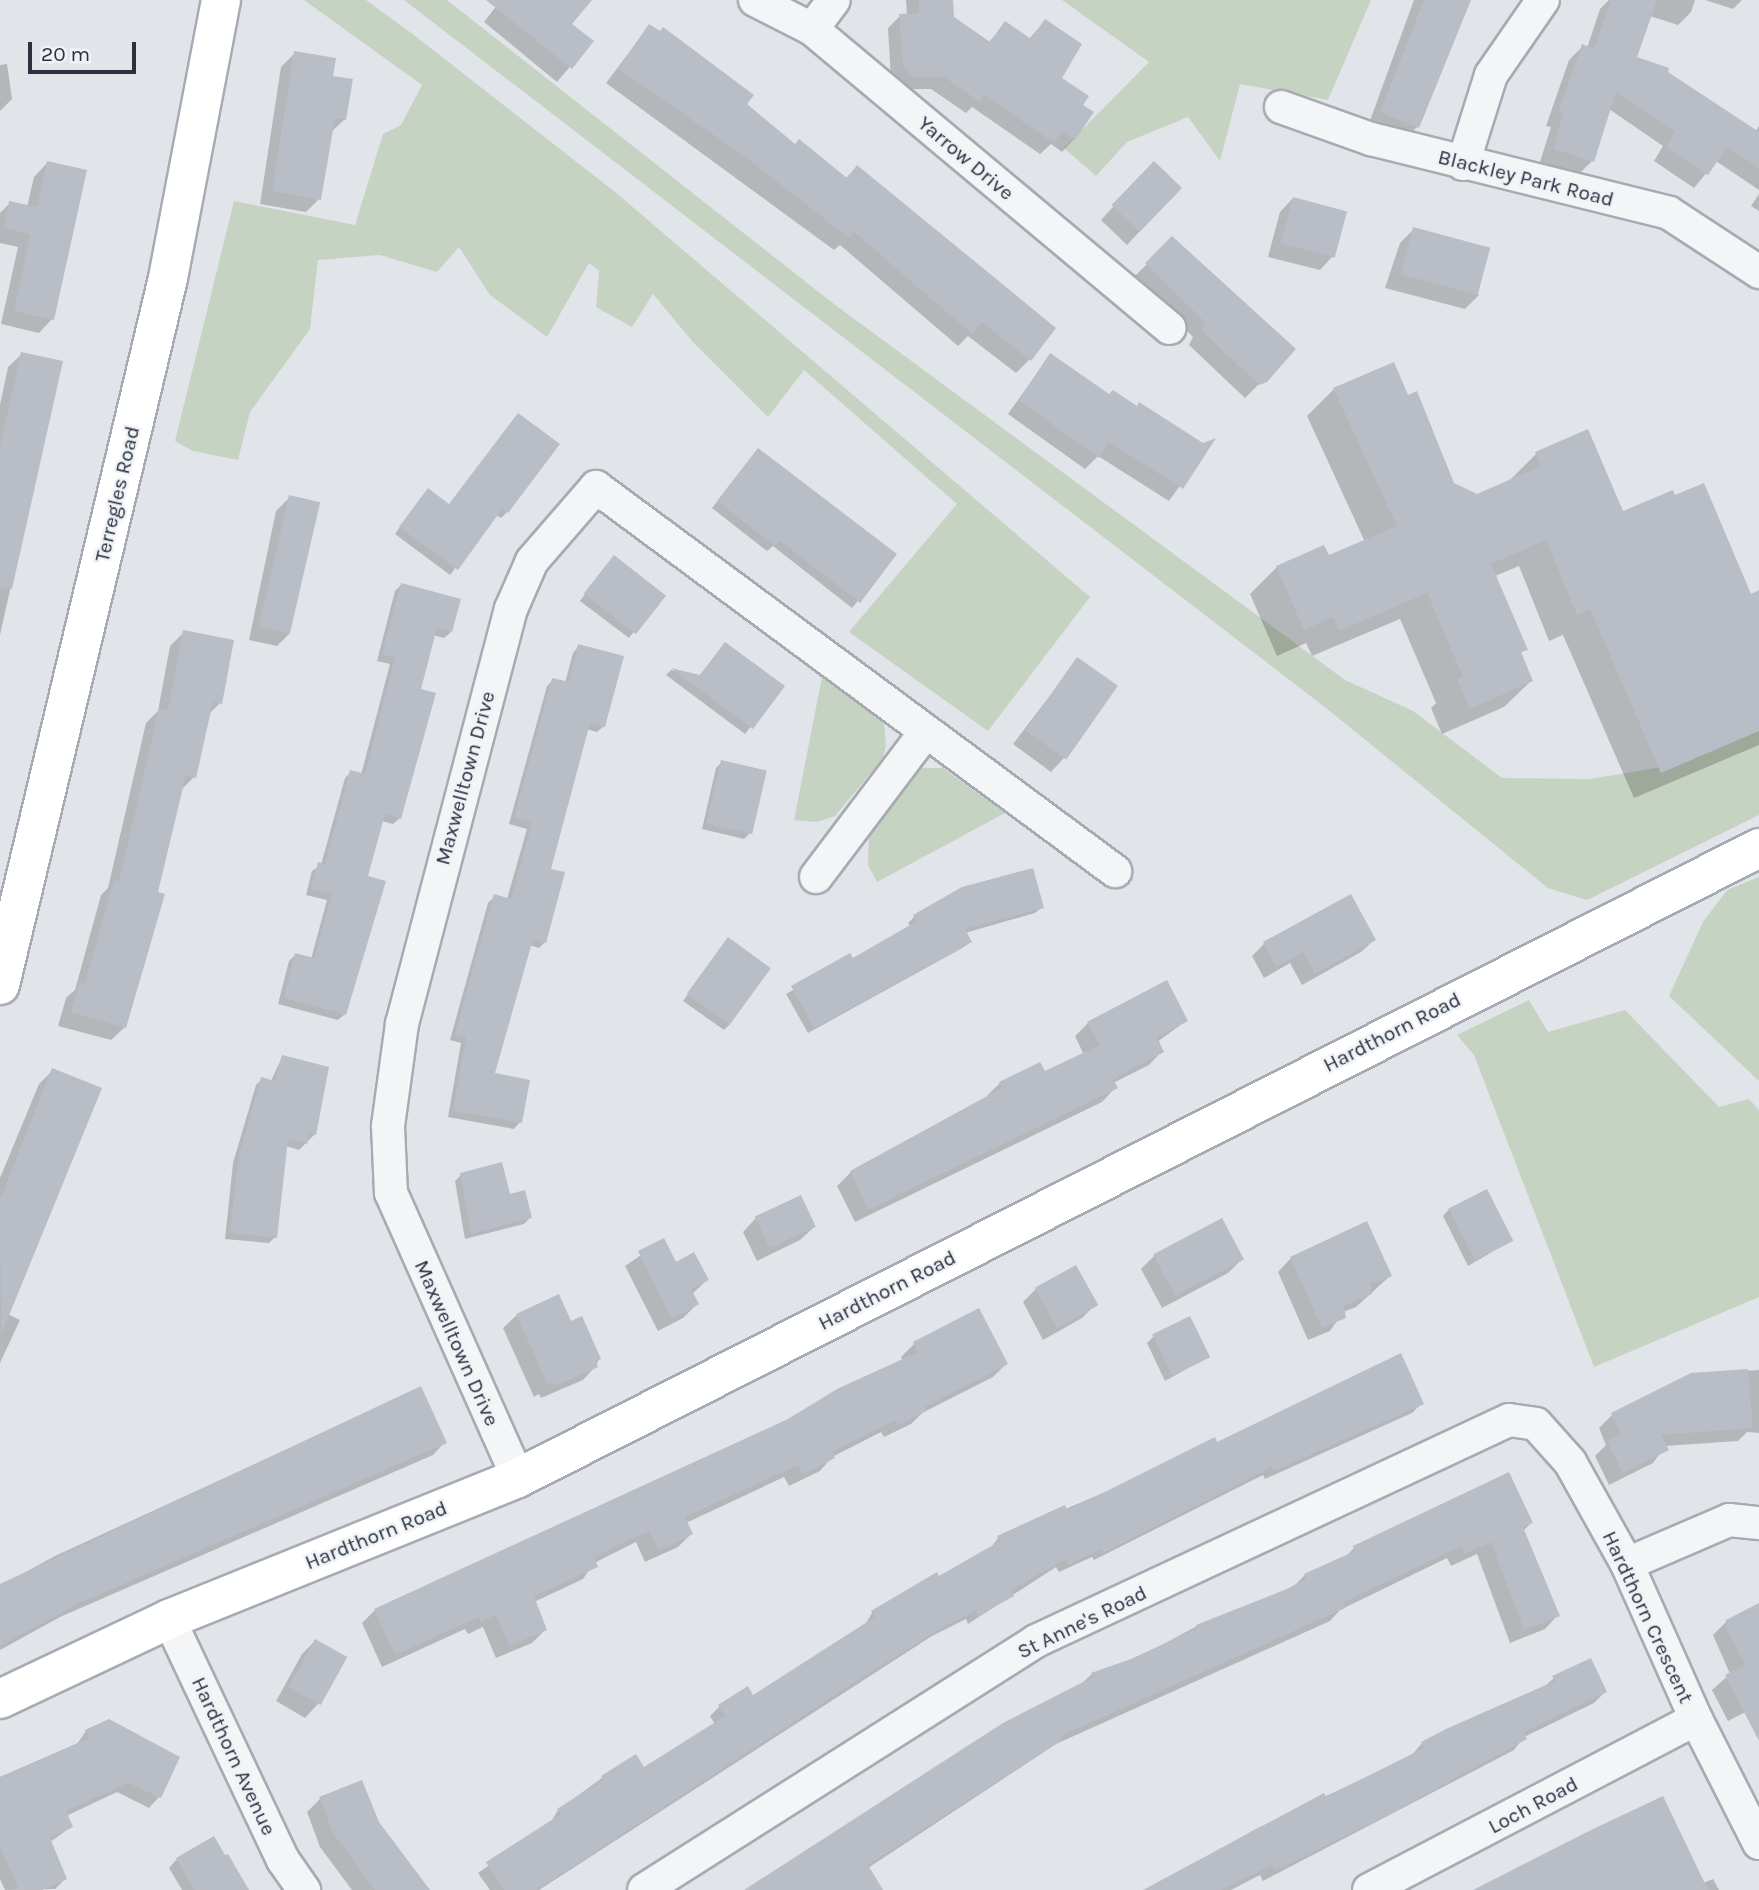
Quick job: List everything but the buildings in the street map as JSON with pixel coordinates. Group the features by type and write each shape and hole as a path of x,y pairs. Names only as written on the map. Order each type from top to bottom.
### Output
{"street":[{"name":"Terregles Road","path":"0,985 168,278 221,0"},
{"name":"Yarrow Drive","path":"755,0 812,29 1169,328"},
{"path":"812,29 834,0"},
{"path":"1464,164 1491,75 1543,0"},
{"name":"Blackley Park Road","path":"1280,107 1464,164 1670,213 1759,272"},
{"name":"Maxwelltown Drive","path":"518,1478 391,1193 388,1126 401,1024 441,865 511,610 532,561 596,487 924,734 1115,871"},
{"path":"816,877 924,734"},
{"name":"Hardthorn Road","path":"0,1699 169,1619 518,1478 1645,901 1759,848"},
{"name":"Hardthorn Crescent","path":"1509,1420 1536,1424 1570,1462 1627,1564 1696,1719 1759,1843"},
{"name":"St Anne's Road","path":"644,1890 1036,1641 1509,1420"},
{"path":"1627,1564 1729,1520 1759,1523"},
{"name":"Hardthorn Avenue","path":"169,1619 284,1860 304,1890"},
{"name":"Loch Road","path":"1369,1890 1696,1719"}],"green space":[{"path":"304,0 366,0 414,35 615,192 1090,597 988,731 849,632 957,504 804,370 768,417 692,341 653,294 632,327 596,307 599,271 589,263 547,337 490,295 459,247 437,272 380,255 318,260 310,329 250,412 238,460 193,451 175,441 234,201 355,225 383,134 401,125 422,85"},
{"path":"404,0 447,0 834,304 1345,680 1413,711 1502,778 1590,779 1680,764 1759,729 1759,815 1587,900 1548,888 1326,708"},
{"path":"1062,0 1371,0 1328,100 1240,84 1220,161 1188,117 1127,142 1096,176 1064,148 1149,62"},
{"path":"822,677 884,723 886,745 883,758 835,816 817,822 794,820"},
{"path":"921,768 943,768 1005,813 877,882 868,865 869,828 906,776"},
{"path":"1759,877 1759,1081 1669,996 1703,922 1727,890"},
{"path":"1529,1000 1548,1032 1625,1010 1719,1107 1749,1099 1759,1110 1759,1297 1594,1367 1474,1055 1457,1035"}]}
